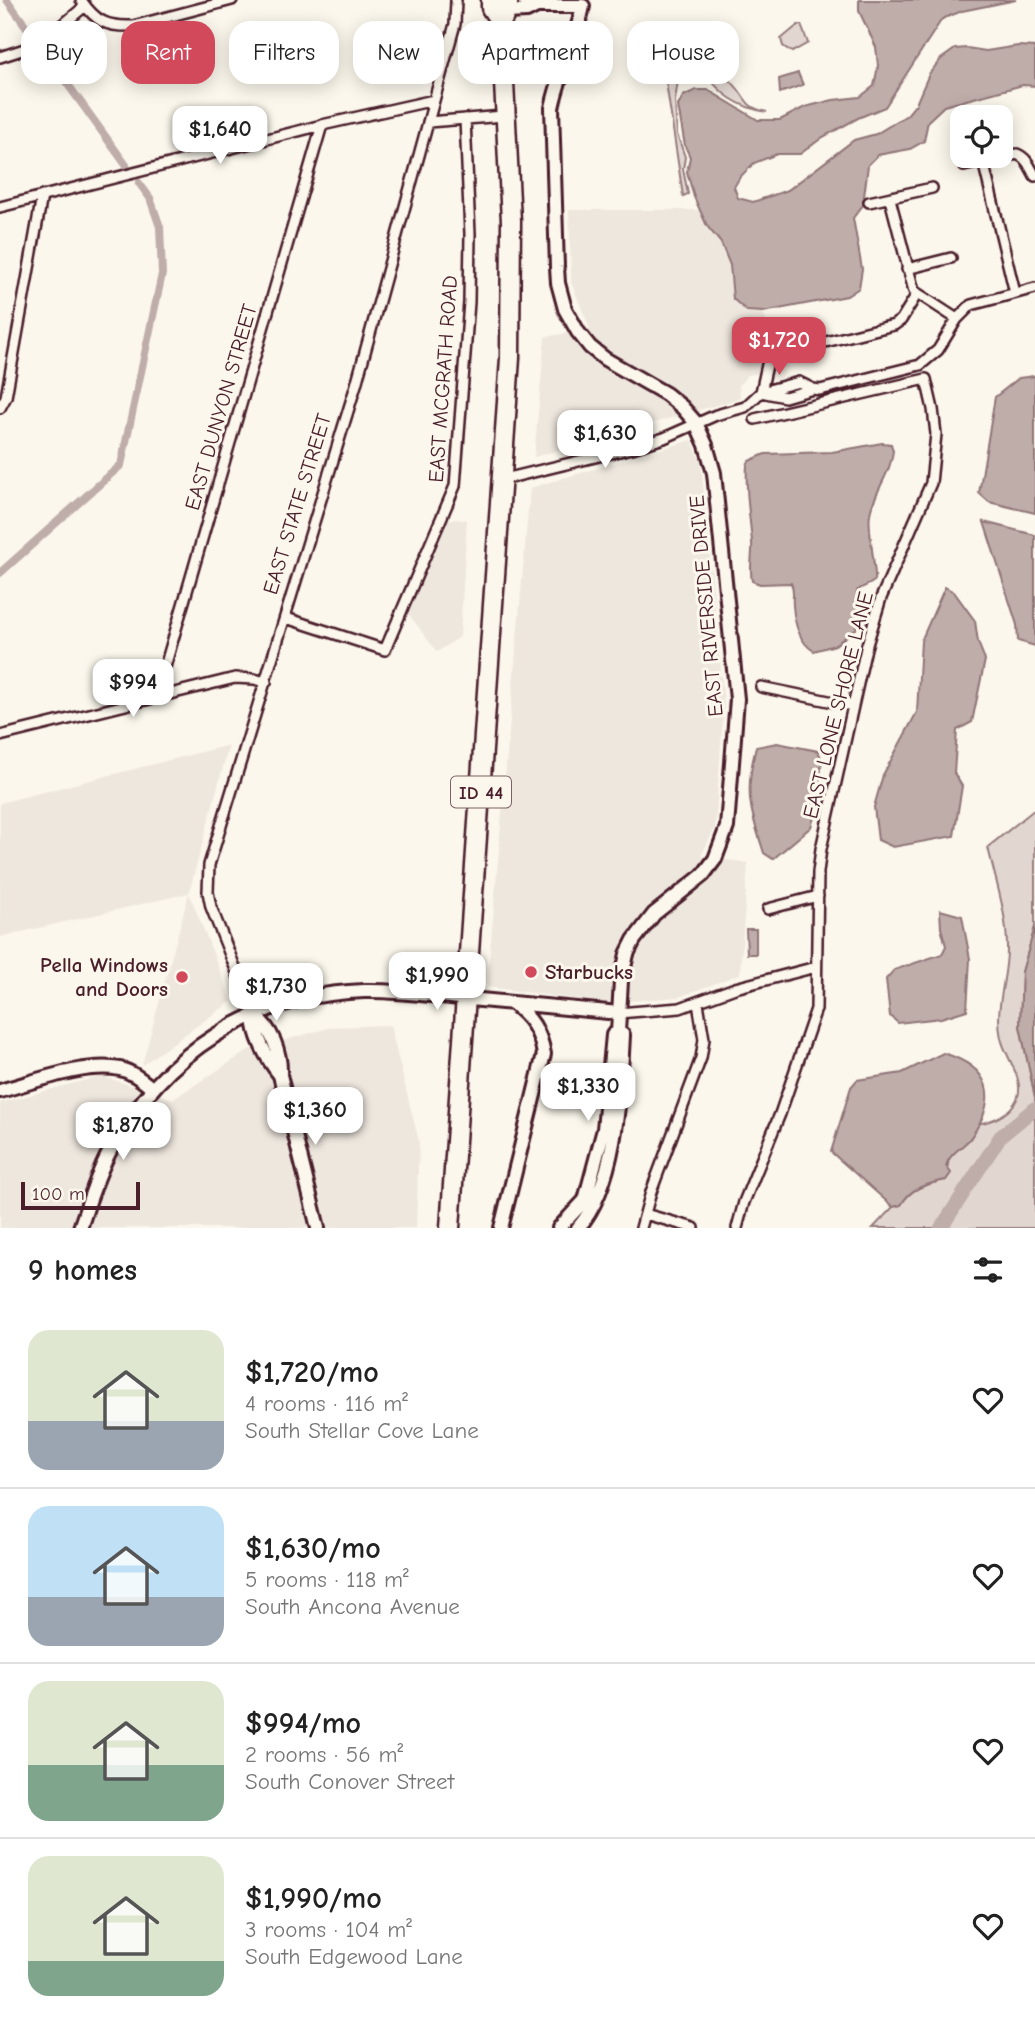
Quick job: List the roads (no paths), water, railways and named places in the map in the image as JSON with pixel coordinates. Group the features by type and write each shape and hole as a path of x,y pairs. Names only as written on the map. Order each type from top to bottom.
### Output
{"highway":[{"name":"ID 44","path":"450,1228 510,334 511,221 504,116 505,12 491,8 491,0"}],"street":[{"path":"0,57 40,44 83,3 95,18 116,27 133,26 195,5 232,0"},
{"name":"EAST STATE STREET","path":"254,1015 211,907 209,865 356,385 455,24 456,0"},
{"path":"524,0 537,6"},
{"path":"505,12 527,11 537,6 584,3"},
{"name":"EAST RIVERSIDE DRIVE","path":"584,3 552,108 557,267 561,298 571,321 590,347 605,359 666,394 696,423 706,445 714,473 737,699 729,813 722,843 703,875 654,914 634,940 627,954 621,981 618,1032"},
{"path":"0,207 322,125 434,100"},
{"path":"428,122 504,116"},
{"name":"EAST MCGRATH ROAD","path":"286,618 385,650 455,486 470,234 465,119"},
{"name":"EAST DUNYON STREET","path":"156,698 322,125"},
{"path":"1013,154 1023,156 1035,176"},
{"path":"985,168 1015,293"},
{"path":"869,202 932,188"},
{"path":"0,408 6,397 42,196"},
{"path":"890,199 912,287 917,295 957,319"},
{"path":"908,269 951,258"},
{"path":"501,480 664,438 696,423 745,407 761,392 799,382 820,390 920,365 938,350 957,319 975,303 1035,288"},
{"path":"761,392 769,356 894,325 901,320 917,295"},
{"name":"EAST LONE SHORE LANE","path":"737,1228 744,1202 780,1114 816,1009 821,849 853,706 881,598 931,483 936,434 926,379 755,419"},
{"path":"0,737 235,678 266,682"},
{"path":"761,687 853,706"},
{"path":"768,909 818,896"},
{"path":"80,1228 111,1149 127,1122 153,1089 189,1052 219,1032 295,1000 341,992 388,991 618,1013 680,1008 734,988 816,967"},
{"path":"501,1228 544,1055 541,1037 532,1022 512,1003"},
{"path":"641,1228 651,1192 701,1058 704,1039 698,1003"},
{"path":"254,1015 254,1026 271,1064 280,1075 318,1228"},
{"name":"EAST RIVERSIDE DRIVE","path":"559,1228 585,1200 604,1129 613,1035 618,1032"},
{"name":"EAST RIVERSIDE DRIVE","path":"578,1228 598,1196 616,1124 623,1035 618,1032"},
{"path":"0,1091 85,1070 104,1068 129,1072 153,1089"},
{"path":"645,1214 694,1228"}],"waterway":[{"path":"7,0 22,21"},
{"path":"68,84 126,165"},
{"path":"0,573 121,465 162,274 160,227 150,198 139,183"},
{"path":"941,1228 1000,1137 1035,1108"}],"place":[{"name":"Starbucks","path":"531,972"},
{"name":"Pella Windows and Doors","path":"182,977"}]}
